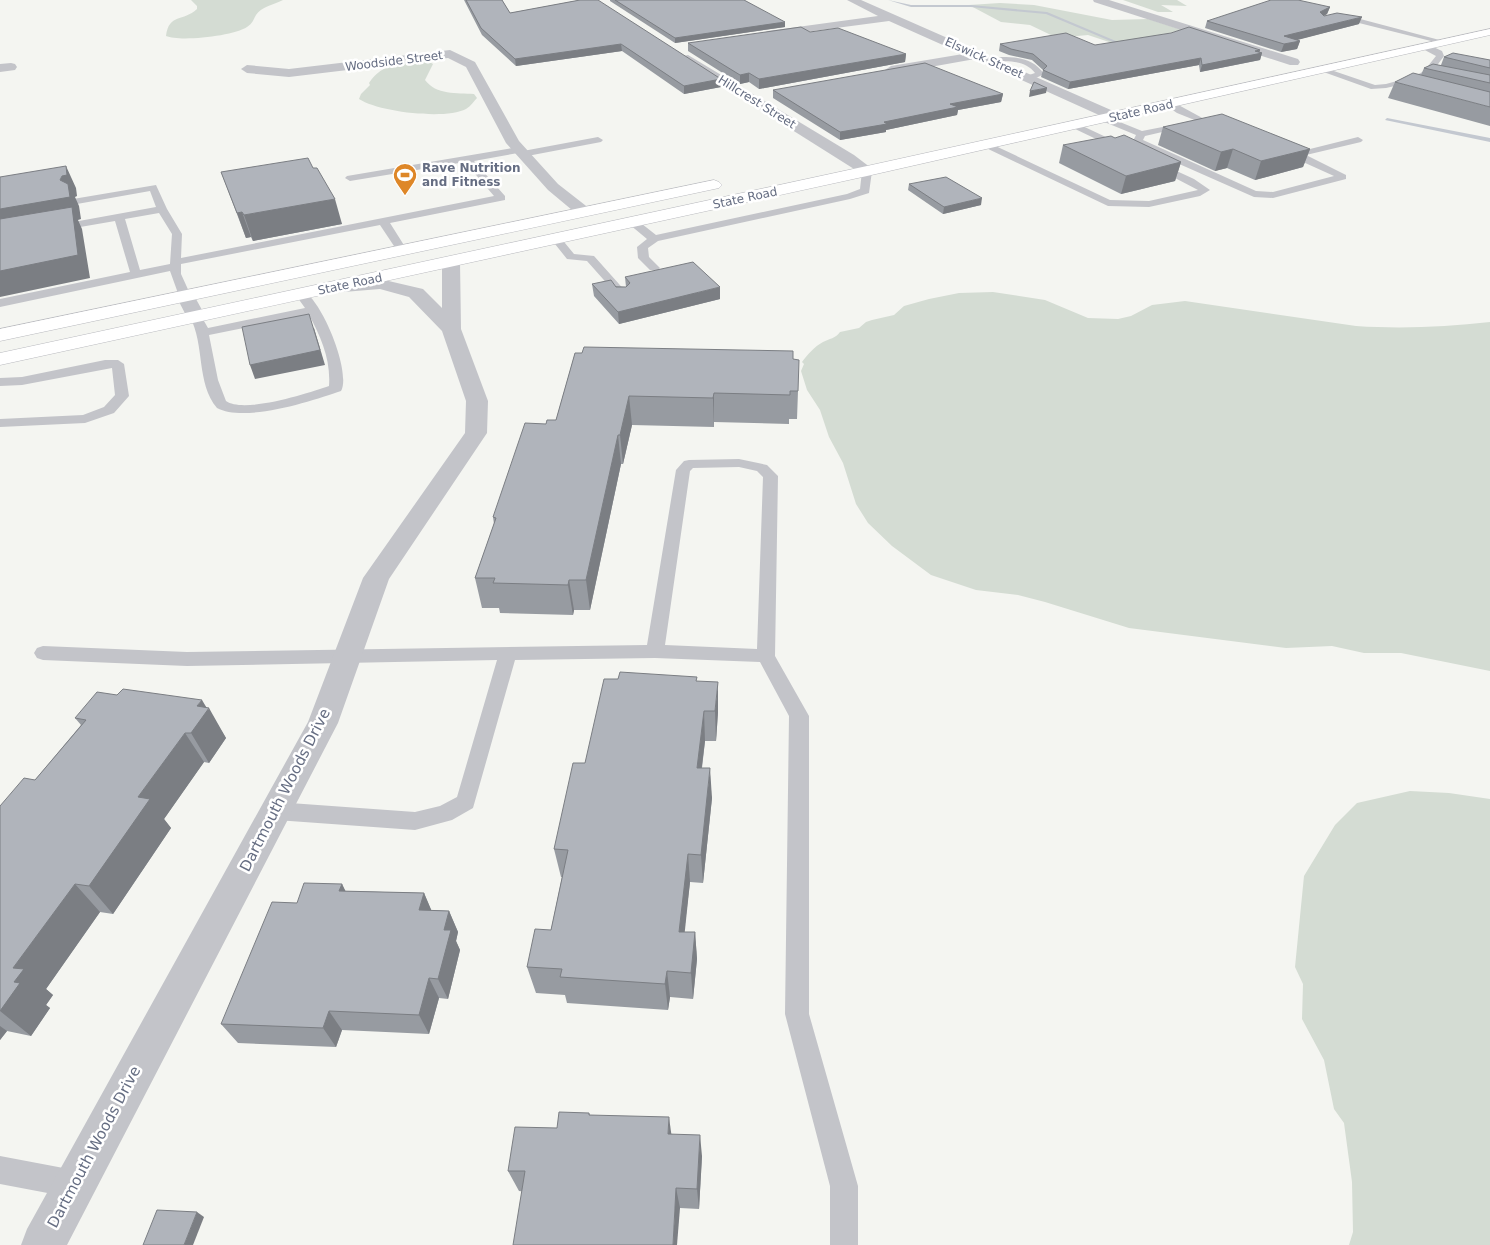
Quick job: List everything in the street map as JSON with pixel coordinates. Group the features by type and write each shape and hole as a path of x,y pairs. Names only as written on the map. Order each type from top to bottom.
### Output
{"main road":[{"name":"State Road","path":"0,359 200,325 301,294 1074,126 1322,70 1421,41 1490,17"},
{"name":"State Road","path":"1061,112 1294,62 1421,41 1444,52 1490,32"},
{"path":"830,162 868,154"},
{"name":"State Road","path":"0,335 726,183"}],"street":[{"name":"Elswick Street","path":"852,0 1029,78 1090,106 1110,118"},
{"path":"1098,0 1294,62"},
{"path":"760,35 891,17"},
{"name":"Woodside Street","path":"247,69 289,73 450,54 471,65 513,143 553,186 584,212"},
{"name":"Hillcrest Street","path":"680,54 867,171"},
{"path":"879,72 983,57"},
{"path":"747,96 765,93"},
{"name":"Dartmouth Woods Drive","path":"43,1245 74,1184 323,723 376,578 476,433 477,401 452,330 451,262"},
{"name":"Dartmouth Woods Drive","path":"331,288 380,284 416,293 452,330"},
{"path":"184,296 200,325"}],"lane":[{"path":"1328,18 1346,16 1421,41"},
{"path":"1322,70 1374,87 1399,83 1424,74 1444,52"},
{"path":"1424,74 1434,76"},
{"path":"1399,83 1416,88"},
{"path":"1170,104 1180,111 1202,120"},
{"path":"1110,118 1141,134 1202,120 1214,120"},
{"path":"1074,126 1128,151"},
{"path":"1141,134 1138,141 1146,146 1254,194 1273,195 1343,177 1320,167 1300,154 1281,138"},
{"path":"350,178 598,140"},
{"path":"1300,154 1358,140"},
{"path":"987,145 1108,203 1149,204 1196,194 1205,190 1191,181 1146,160"},
{"path":"0,302 175,264 501,198 467,159"},
{"path":"654,268 644,258 642,247 654,239 850,196 865,190 867,171"},
{"path":"77,202 153,187 162,209 177,234 175,274 184,296"},
{"path":"790,188 813,204"},
{"path":"46,230 162,209"},
{"path":"119,217 136,274"},
{"path":"383,221 402,250"},
{"path":"633,222 654,239"},
{"path":"556,239 571,257 590,258 623,295"},
{"path":"301,294 314,310 332,355 338,376 336,388 321,394 233,409 219,402 211,376 200,325 314,310"},
{"path":"0,382 22,381 105,364 118,364 122,396 108,410 85,419 0,423"},
{"path":"655,651 683,470 689,464 739,463 762,468 771,476 766,656 799,716 797,1014 844,1186 844,1245"},
{"path":"43,653 187,659 655,651 766,656"},
{"path":"276,810 415,821 445,814 466,802 508,653"},
{"path":"0,1170 74,1184"}],"shaded area":[{"path":"191,0 283,0 258,12 247,27 231,33 194,38 166,36 173,21 197,9 197,6"},
{"path":"1123,0 1177,0 1187,6 1161,5 1173,12 1158,12"},
{"path":"1000,3 1034,5 1112,20 1148,19 1182,30 1118,45 1088,35 1053,36 1030,25 1001,22 969,5"},
{"path":"426,60 433,64 425,80 441,91 474,94 477,98 468,108 443,114 412,113 381,108 359,99 361,94 370,85 369,83 374,76 380,71 402,62"},
{"path":"993,292 1045,300 1088,318 1118,319 1131,316 1152,305 1185,301 1356,326 1423,327 1490,322 1490,671 1401,653 1364,653 1332,646 1286,648 1129,628 1045,602 1018,595 976,590 931,575 892,546 868,523 856,504 843,463 829,437 820,410 807,390 801,371 804,364 802,362 817,346 840,332 859,328 866,322 894,315 904,306 959,293"},
{"path":"1410,791 1449,793 1490,799 1490,1245 1349,1245 1353,1232 1352,1182 1344,1123 1334,1109 1324,1060 1302,1019 1303,984 1295,967 1304,876 1335,825 1357,803"}],"building":[{"path":"466,0 502,0 510,13 580,0 598,0 721,79 684,86 621,44 515,59 481,28"},
{"path":"615,0 744,0 785,22 675,38"},
{"path":"1271,0 1298,0 1330,7 1320,12 1324,16 1337,13 1362,17 1284,36 1300,41 1284,44 1207,21"},
{"path":"801,27 810,32 838,28 906,54 759,79 749,73 740,75 688,43"},
{"path":"1189,27 1260,50 1255,51 1262,53 1202,65 1201,58 1070,82 1043,70 1047,66 1033,54 1011,49 1000,44 1066,33 1095,45 1171,33"},
{"path":"1453,53 1490,60 1490,68 1444,57"},
{"path":"925,63 1003,94 950,104 958,107 884,122 887,124 840,132 773,90"},
{"path":"1433,64 1490,75 1490,83 1424,68"},
{"path":"1413,73 1490,92 1490,107 1395,82"},
{"path":"1034,82 1047,88 1030,91"},
{"path":"1222,114 1310,149 1261,161 1233,149 1221,152 1163,127"},
{"path":"1124,135 1181,162 1126,176 1063,145 1111,136 1115,138"},
{"path":"308,158 313,168 317,168 335,199 244,215 242,212 237,213 221,172"},
{"path":"66,166 67,175 62,176 60,180 68,184 70,197 0,209 0,177"},
{"path":"946,177 982,198 944,207 909,184"},
{"path":"72,207 78,255 0,271 0,219"},
{"path":"693,262 720,287 618,312 592,284 611,280 616,287 626,287 630,283 625,277"},
{"path":"309,314 320,350 250,365 242,327"},
{"path":"584,347 793,351 793,359 799,360 798,391 790,391 790,395 714,393 713,398 629,396 620,435 618,435 586,580 569,580 568,585 493,583 495,578 475,578 496,518 493,517 525,423 546,424 547,420 556,420 575,353 582,353"},
{"path":"620,672 697,677 696,681 718,682 715,711 704,711 697,768 710,768 701,855 688,854 679,932 695,932 691,973 667,971 665,984 560,977 562,969 527,967 535,929 551,930 568,850 554,849 573,763 585,763 604,679 618,679"},
{"path":"123,689 202,700 197,706 209,708 191,733 185,733 138,797 150,799 89,886 75,884 13,968 24,969 14,982 20,983 0,1011 0,806 24,778 35,780 86,720 75,718 97,692 117,695"},
{"path":"304,883 342,884 339,891 424,893 419,910 449,911 444,930 451,930 438,979 429,978 419,1015 329,1011 323,1028 221,1024 272,902 297,903"},
{"path":"559,1112 589,1113 589,1115 669,1117 668,1134 700,1135 697,1189 676,1188 673,1245 513,1245 525,1171 508,1171 515,1127 557,1128"},
{"path":"157,1210 197,1212 184,1245 143,1245"}],"waterway":[{"path":"890,0 911,6 971,6 1047,13 1128,47"},
{"path":"1387,119 1490,140"}],"place":[{"name":"Rave Nutrition and Fitness","path":"405,196"}]}
